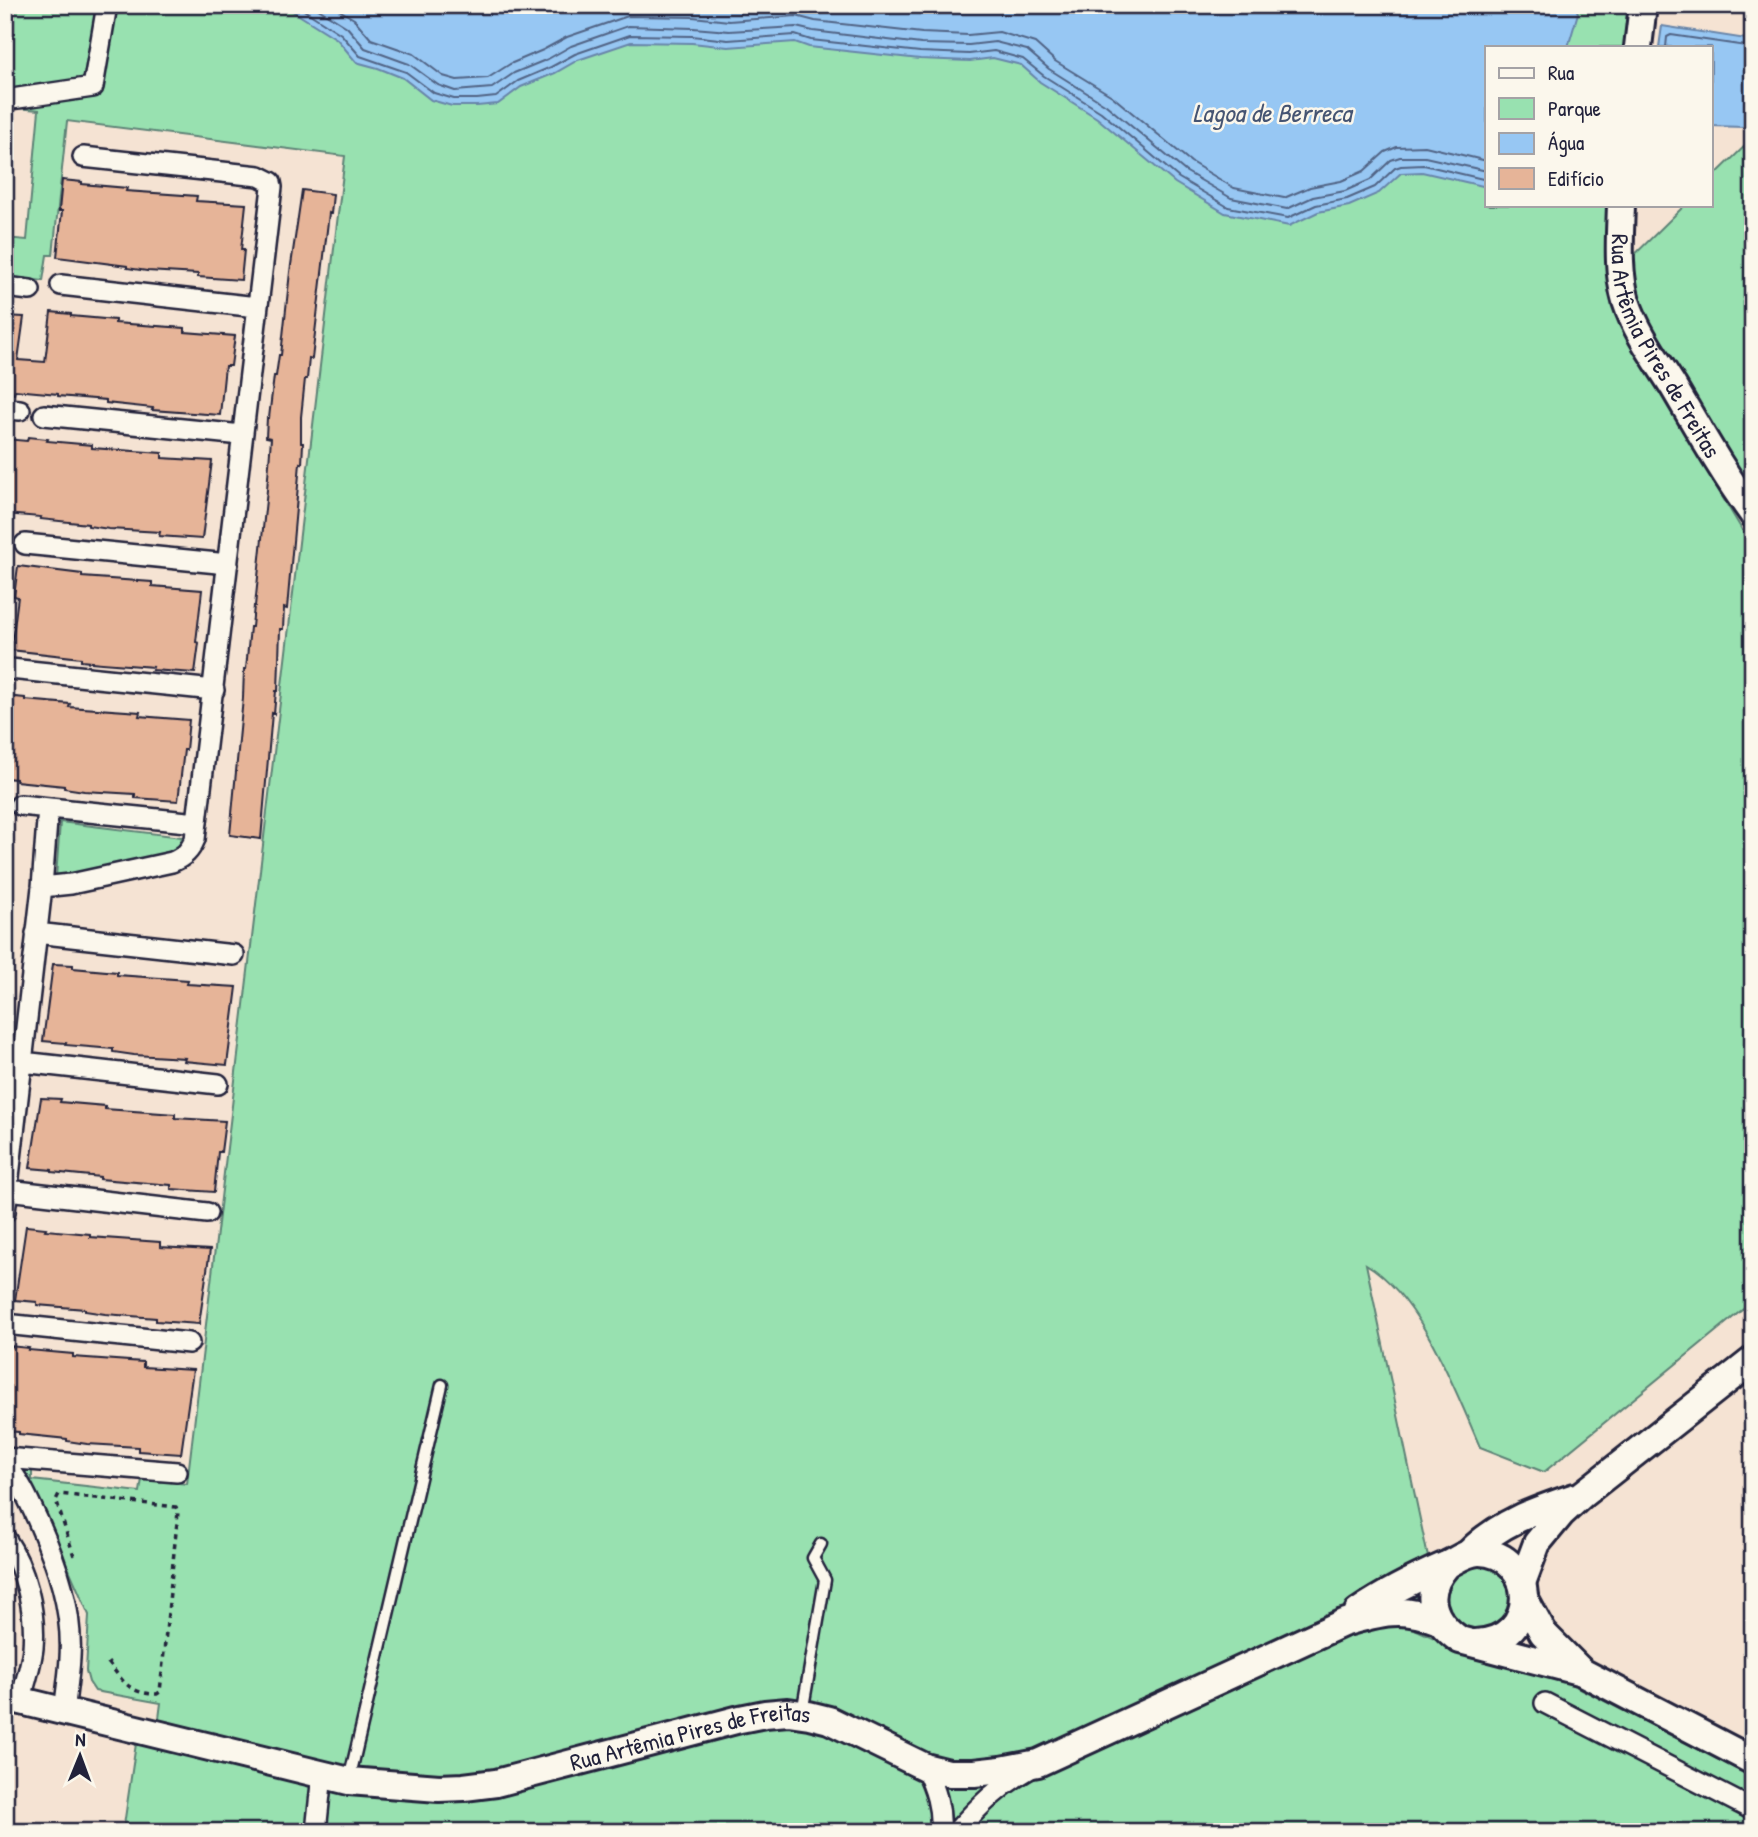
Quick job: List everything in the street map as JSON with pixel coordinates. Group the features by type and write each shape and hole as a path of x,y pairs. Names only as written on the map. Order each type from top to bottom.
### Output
{"street":[{"path":"5,100 93,87 107,5"},
{"path":"1638,46 1643,5"},
{"path":"41,887 80,882 172,862 184,857 192,848 195,839 272,187 268,179 260,176 83,157"},
{"name":"Rua Artêmia Pires de Freitas","path":"1621,206 1619,259 1627,302 1637,328 1721,468 1753,514"},
{"path":"61,285 257,307"},
{"path":"5,287 30,290"},
{"path":"44,415 242,435"},
{"path":"26,544 228,564"},
{"path":"10,669 214,690"},
{"path":"20,804 197,823"},
{"path":"5,1212 48,808"},
{"path":"36,933 234,955"},
{"path":"22,1062 218,1084"},
{"path":"8,1190 207,1213"},
{"path":"5,1324 188,1343"},
{"path":"1475,1643 1496,1640 1513,1628 1523,1609 1523,1590 1538,1543 1549,1527 1583,1494 1753,1360"},
{"path":"5,1458 177,1472"},
{"path":"5,1464 20,1484 33,1511 61,1581 69,1626 70,1656 64,1712"},
{"path":"1583,1494 1532,1511 1507,1524 1441,1571 1434,1587 1433,1605 1439,1621 1460,1640 1582,1672 1753,1761"},
{"path":"5,1538 26,1584 32,1615 33,1647 13,1699"},
{"path":"1343,1623 1418,1576 1480,1552 1491,1554 1510,1564 1543,1633 1582,1672"},
{"path":"1343,1623 1400,1611 1439,1621"},
{"name":"Rua Artêmia Pires de Freitas","path":"13,1699 349,1781 439,1788 496,1783 740,1719 788,1712 829,1720 925,1767 949,1773 974,1773 1038,1763 1343,1623"},
{"path":"1545,1703 1753,1810"},
{"path":"956,1832 986,1799 1008,1781 1038,1763"},
{"path":"925,1767 937,1797 940,1832"},
{"path":"319,1832 317,1822 322,1774"}],"lane":[{"path":"349,1781 442,1385"},
{"path":"802,1714 825,1580 813,1558 821,1544"}],"path":[{"path":"74,1556 56,1500 59,1494 176,1507 178,1512 160,1692 151,1694 135,1691 120,1679 107,1661"}],"green space":[{"path":"5,5 1634,5 1630,46 1485,46 1485,206 1616,206 1610,279 1684,206 1712,206 1712,178 1753,138 1753,522 1614,291 1678,423 1753,548 1753,1301 1544,1472 1480,1447 1420,1321 1386,1279 1366,1264 1436,1595 1438,1589 1473,1560 1503,1570 1515,1601 1492,1634 1406,1625 1485,1661 1550,1673 1753,1777 1753,1832 123,1832 138,1730 157,1734 161,1703 95,1691 89,1682 86,1671 89,1615 37,1496 18,1473 24,1468 32,1469 32,1480 140,1492 142,1479 187,1484 345,156 67,121 53,255 47,255 43,281 5,276 5,238 27,240 39,110 5,107"},
{"path":"60,822 182,837 175,851 56,877"}],"water":[{"name":"Lagoa de Berreca","path":"283,5 1575,5 1578,13 1568,46 1485,46 1485,187 1422,172 1401,173 1379,193 1349,206 1318,212 1289,226 1225,213 1175,183 1097,118 1040,82 1021,65 993,58 970,61 920,59 809,47 795,42 728,47 692,43 631,42 578,60 521,87 498,104 452,106 431,100 403,78 356,62 337,39"},
{"path":"1662,26 1753,40 1753,124 1743,127 1712,126 1712,46 1659,46"}],"building":[{"path":"62,180 127,188 126,191 197,196 196,201 246,204 241,280 147,271 57,257"},
{"path":"302,190 333,194 312,359 309,358 305,379 301,417 302,464 300,463 287,609 284,608 283,629 280,629 278,691 274,714 272,713 261,839 230,835 244,669 255,606 267,490 271,438 266,437 267,418 274,376 281,355"},
{"path":"51,312 115,320 115,323 185,328 185,332 235,336 231,366 225,366 220,415 152,410 153,408 58,394 15,390 14,394 5,393 5,316 24,317 18,360 45,362"},
{"path":"28,437 92,445 92,448 162,453 162,458 212,461 202,539 159,536 160,532 109,529 40,519 41,517 5,514 5,439 27,441"},
{"path":"18,566 82,574 82,577 152,582 152,586 202,590 195,673 152,670 153,667 81,661 81,658 11,650 18,597 14,596"},
{"path":"5,696 70,704 69,707 140,712 139,716 189,720 178,801 135,798 135,794 84,791 5,778"},
{"path":"53,964 117,972 117,975 188,980 187,984 237,987 227,1065 184,1061 185,1058 134,1055 113,1052 113,1049 43,1041"},
{"path":"41,1098 105,1106 105,1109 175,1114 175,1118 225,1121 221,1152 218,1152 214,1192 171,1189 171,1185 100,1179 30,1168"},
{"path":"26,1226 90,1234 90,1237 160,1242 160,1247 210,1250 199,1324 156,1321 156,1318 105,1314 15,1300"},
{"path":"9,1346 73,1354 73,1357 143,1362 143,1367 193,1370 181,1454 138,1451 138,1447 87,1444 5,1431 5,1375"}]}
